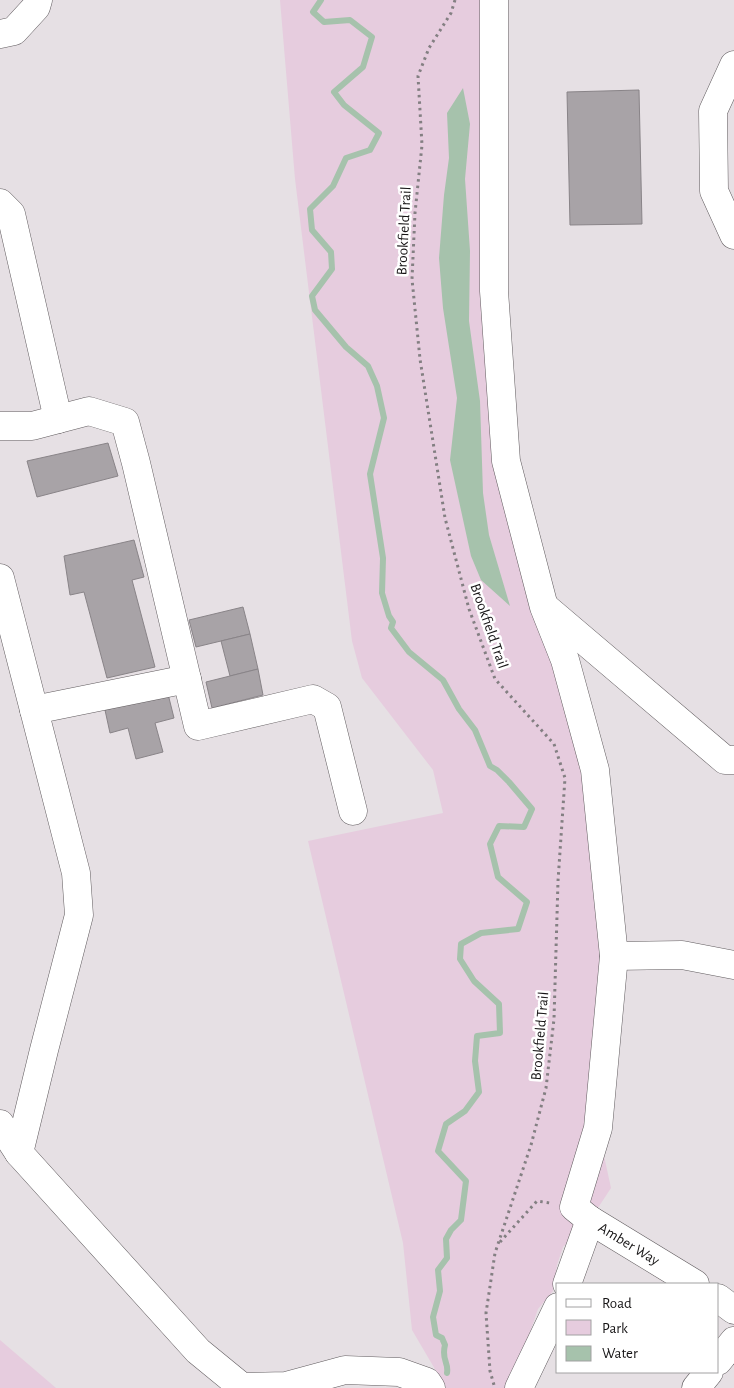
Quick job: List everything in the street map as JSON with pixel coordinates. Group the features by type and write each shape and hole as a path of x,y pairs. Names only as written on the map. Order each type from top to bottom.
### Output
{"street":[{"path":"0,34 14,31 36,6 38,0"},
{"path":"494,0 494,291 506,461 544,607 565,660 595,770 614,956 598,1128 567,1283"},
{"path":"734,65 713,111 714,191 734,235"},
{"path":"0,203 11,214 58,419"},
{"path":"0,426 32,426 89,411 125,422 198,726 313,699 327,707 353,811"},
{"path":"0,578 76,873 79,915 19,1153"},
{"path":"544,607 724,760 734,760"},
{"path":"34,710 187,679"},
{"path":"614,956 682,955 734,965"},
{"path":"0,1124 19,1153 198,1351 242,1387 286,1386 345,1370 399,1372 427,1382 432,1388"},
{"name":"Amber Way","path":"582,1214 693,1283"},
{"path":"719,1299 734,1310"},
{"path":"518,1388 556,1311"},
{"path":"719,1360 734,1341"},
{"path":"696,1388 708,1373"}],"path":[{"name":"Brookfield Trail","path":"455,0 451,13 430,48 418,76 422,145 415,213 412,279 420,359 445,518 469,609 495,679 554,744 565,778 558,881 554,1019 546,1088 531,1145 498,1244 486,1313 490,1371 495,1388"},
{"path":"498,1244 536,1201 582,1214"}],"green space":[{"path":"280,0 494,0 506,461 565,660 614,956 598,1128 611,1188 590,1220 563,1247 557,1265 553,1291 538,1309 513,1382 515,1388 446,1388 412,1330 403,1243 308,841 443,813 433,770 362,678 352,641 295,179"},
{"path":"0,1340 56,1388 0,1388"}],"water":[{"path":"463,88 470,124 465,179 470,251 469,321 480,401 483,493 489,535 510,606 481,580 471,556 450,460 457,398 443,308 439,258 449,158 447,113"}],"building":[{"path":"639,90 642,224 570,225 567,92"},
{"path":"108,443 118,476 37,497 27,461"},
{"path":"134,540 144,577 132,580 155,667 107,678 84,592 70,595 64,556"},
{"path":"243,607 250,634 196,647 189,620"},
{"path":"250,634 258,669 230,676 221,641"},
{"path":"258,669 263,695 212,708 206,682"},
{"path":"168,694 174,718 155,723 163,752 136,759 128,728 110,733 105,710"}],"waterway":[{"path":"321,0 313,12 324,22 350,20 372,37 363,67 334,92 344,105 379,133 370,150 346,158 333,186 310,209 312,230 331,252 332,269 312,296 315,310 346,347 368,366 377,386 384,418 370,474 383,558 382,593 389,616 393,622 391,628 409,652 443,680 459,709 475,730 490,766 509,782 532,809 524,827 499,826 490,844 498,877 527,902 518,929 481,933 461,944 460,959 474,981 499,1004 500,1033 477,1036 475,1061 479,1092 465,1111 446,1124 438,1151 466,1181 461,1220 451,1230 446,1239 447,1258 438,1270 440,1291 433,1317 436,1335 442,1338 445,1345 444,1354 447,1373"}]}
